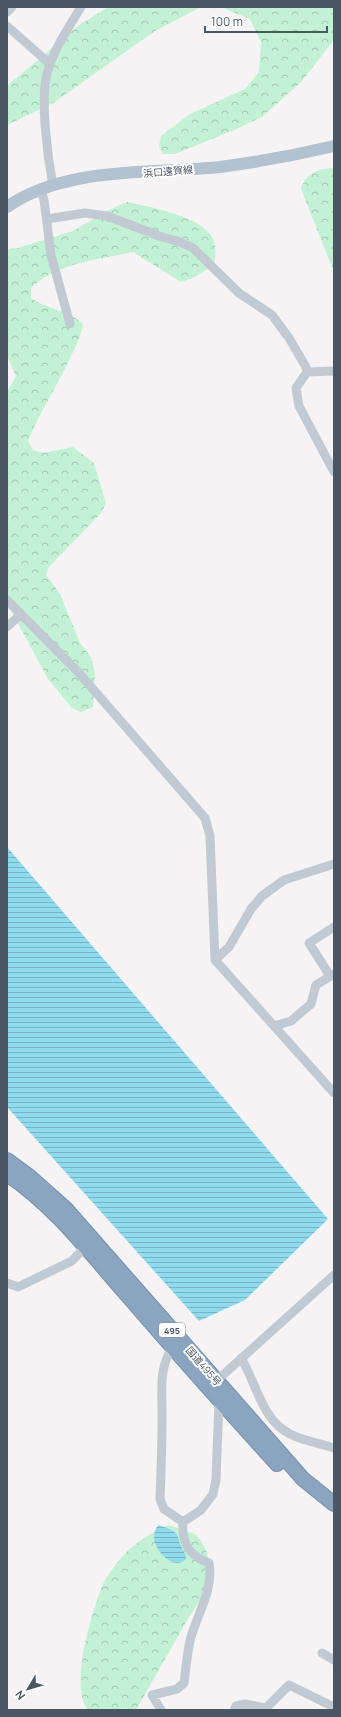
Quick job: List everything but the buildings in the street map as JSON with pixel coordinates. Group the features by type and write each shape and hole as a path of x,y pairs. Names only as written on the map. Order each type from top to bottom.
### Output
{"highway":[{"name":"国道495号","path":"7,1160 30,1177 66,1209 213,1384 303,1479 334,1504"},
{"name":"国道495号","path":"7,1174 23,1184 57,1214 173,1347 213,1384 219,1400 302,1491 334,1515"}],"main road":[{"name":"浜口遠賀線","path":"7,208 41,190 94,177 220,167 299,154 334,146"}],"street":[{"path":"7,12 12,7"},
{"path":"53,186 48,162 44,98 47,71 63,36 81,7"},
{"path":"7,26 50,64"},
{"path":"41,190 47,219 51,255 70,324"},
{"path":"47,219 86,213 107,216 193,248 239,293 272,315 289,338 308,372"},
{"path":"308,372 334,371"},
{"path":"308,372 296,388 297,398 334,472"},
{"path":"7,600 80,673 206,818 210,836 215,960 334,1093"},
{"path":"7,627 21,614"},
{"path":"215,960 229,947 251,909 262,896 284,880 334,864"},
{"path":"274,1026 291,1020 311,1004 316,985 332,975 309,943 334,928"},
{"path":"7,1283 18,1287 72,1261 86,1247"},
{"path":"213,1384 334,1275"},
{"path":"173,1347 167,1355 161,1384 162,1421 160,1499 164,1509 183,1522"},
{"path":"241,1358 266,1411 277,1426 291,1435 334,1448"},
{"path":"183,1522 201,1510 213,1494 216,1480 219,1400"},
{"path":"161,1710 152,1695 177,1689 184,1683 191,1638 212,1574 209,1563 192,1555 185,1543 183,1522"},
{"path":"322,1653 334,1660"},
{"path":"234,1710 236,1706 245,1704 266,1708 284,1688 289,1685 334,1707"}],"green space":[{"path":"108,7 334,7 334,40 301,82 262,117 175,154 163,154 159,146 161,136 190,114 245,89 259,72 261,42 250,19 223,8 199,8 155,31 53,103 7,125 7,86 78,26"},
{"path":"334,168 334,272 301,189 303,183 313,172"},
{"path":"127,202 171,213 203,227 212,237 215,248 215,257 214,265 195,277 181,282 133,252 66,267 42,279 31,288 31,298 44,305 71,315 83,324 80,337 75,348 28,441 33,450 43,453 73,447 94,463 106,504 100,514 49,567 46,575 60,594 80,643 91,657 95,673 93,707 81,712 72,708 48,679 7,603 7,392 16,376 7,356 7,249 18,248 73,231 109,210"},
{"path":"168,1525 195,1534 201,1541 207,1552 210,1585 189,1617 136,1710 88,1710 83,1700 81,1669 87,1633 102,1586 112,1569 127,1551 147,1536"}],"water":[{"path":"7,847 328,1219 245,1300 199,1321 7,1107"},
{"path":"159,1525 172,1530 177,1534 186,1559 176,1563 161,1554 155,1543 154,1537 156,1528"}]}
